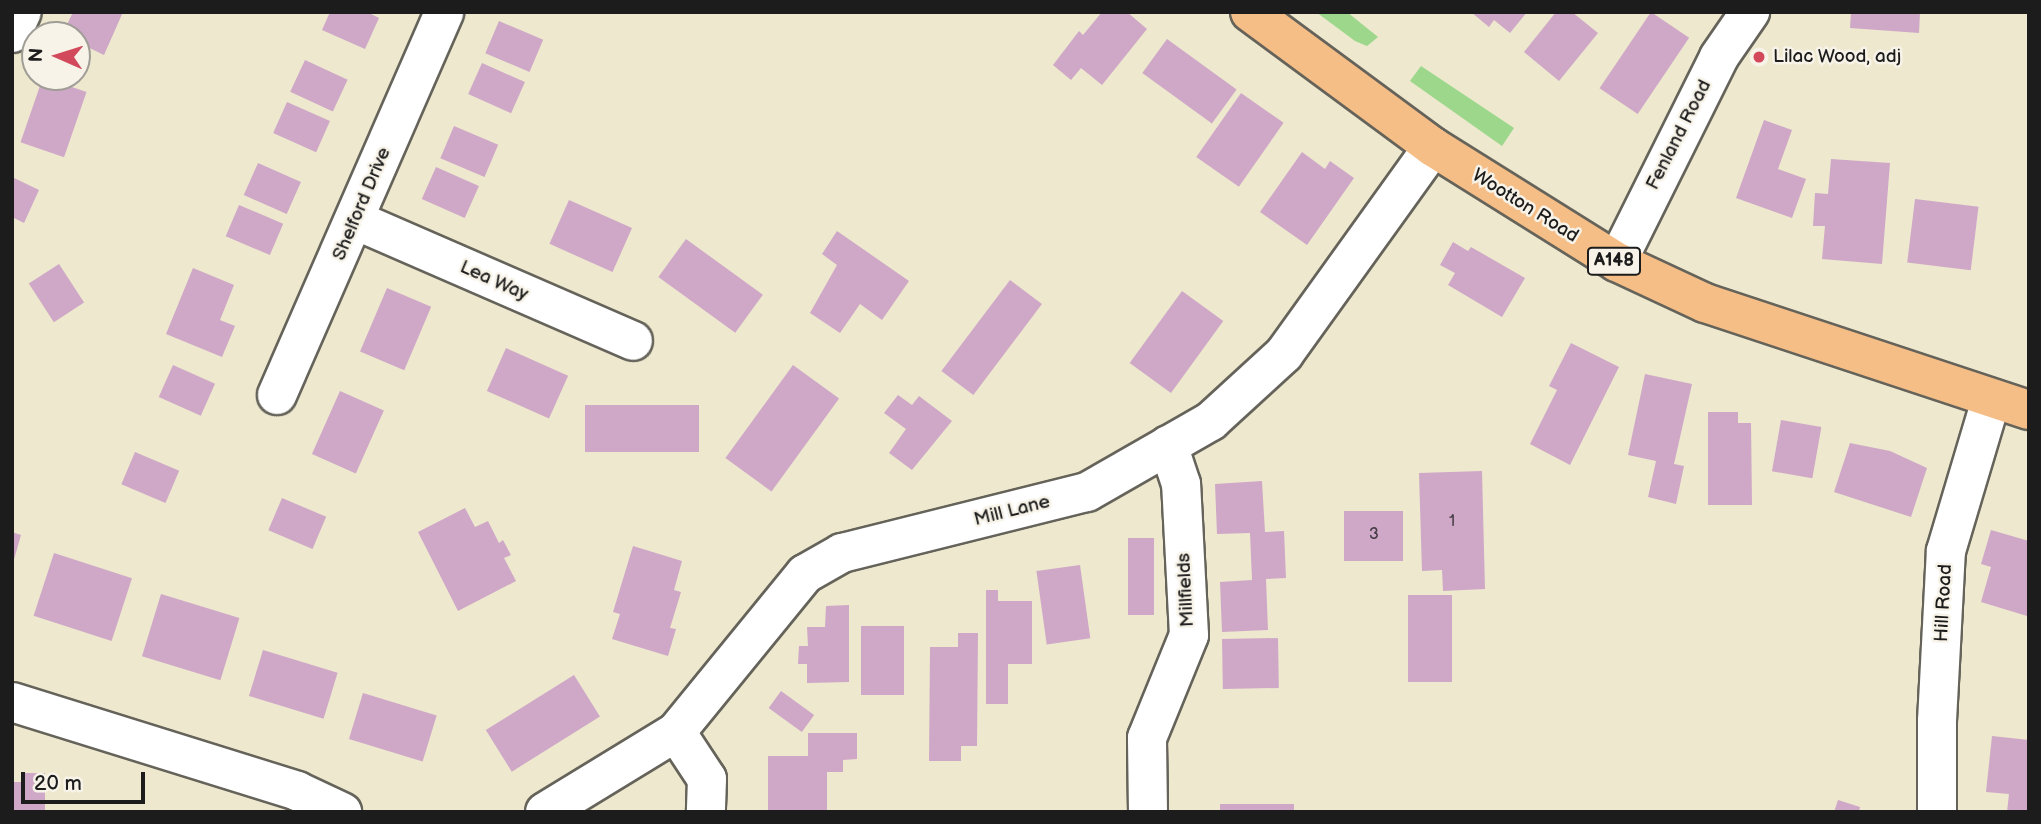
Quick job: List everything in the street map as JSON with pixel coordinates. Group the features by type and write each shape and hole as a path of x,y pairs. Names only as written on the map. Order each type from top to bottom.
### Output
{"main road":[{"name":"Wootton Road","path":"1250,12 1433,146 1617,262 1705,303 1990,400 2029,410"}],"street":[{"path":"12,33 22,12"},
{"name":"Shelford Drive","path":"277,395 444,12"},
{"name":"Fenland Road","path":"1617,262 1719,57 1750,12"},
{"name":"Mill Lane","path":"545,812 676,732 805,574 842,553 1087,492 1210,421 1284,354 1433,146"},
{"name":"Lea Way","path":"355,220 633,341"},
{"name":"Hill Road","path":"1937,812 1937,721 1946,551 1990,400"},
{"name":"Millfields","path":"1148,812 1147,737 1189,635 1181,484 1168,445"},
{"path":"12,702 297,791 342,812"},
{"path":"676,732 707,779 706,812"}],"green space":[{"path":"1316,12 1347,12 1378,37 1367,46 1355,41"},
{"path":"1421,66 1514,128 1502,146 1410,81"}],"building":[{"path":"73,12 123,12 104,55 91,49 91,21 69,21"},
{"path":"330,12 367,12 379,18 365,49 322,30"},
{"path":"1102,12 1127,12 1147,29 1102,85 1081,68 1071,80 1053,65 1079,31 1083,35"},
{"path":"1471,12 1527,12 1510,33 1494,20 1489,27"},
{"path":"1556,12 1572,12 1598,33 1559,81 1524,52"},
{"path":"1651,12 1689,38 1638,114 1600,88"},
{"path":"1851,12 1920,12 1919,33 1850,28"},
{"path":"499,21 543,40 530,72 485,53"},
{"path":"1167,39 1237,90 1212,124 1142,73"},
{"path":"305,60 348,80 333,112 290,92"},
{"path":"482,63 525,82 511,113 468,94"},
{"path":"38,91 86,92 64,157 21,142"},
{"path":"1241,93 1284,123 1239,187 1196,157"},
{"path":"287,102 330,121 316,152 273,133"},
{"path":"1764,120 1792,130 1778,169 1806,179 1792,218 1736,198"},
{"path":"454,126 498,145 485,177 440,158"},
{"path":"1302,152 1325,169 1330,161 1354,178 1307,245 1260,212"},
{"path":"1831,159 1890,163 1882,264 1822,259 1825,226 1813,226 1815,193 1828,194"},
{"path":"258,163 301,182 287,214 244,195"},
{"path":"436,167 479,186 465,218 422,199"},
{"path":"12,177 39,190 24,223 12,217"},
{"path":"1915,199 1979,207 1971,270 1907,263"},
{"path":"569,200 632,228 613,272 549,244"},
{"path":"239,205 283,224 270,255 226,236"},
{"path":"837,231 909,281 882,320 860,304 840,333 810,313 837,265 822,254"},
{"path":"686,239 763,295 735,333 658,277"},
{"path":"1453,242 1468,251 1471,247 1525,278 1502,317 1448,285 1455,273 1440,265"},
{"path":"59,264 84,303 54,322 29,284"},
{"path":"193,268 234,285 220,320 235,326 222,357 166,334"},
{"path":"1010,280 1042,304 973,395 941,371"},
{"path":"387,288 431,307 404,370 360,352"},
{"path":"1182,291 1223,321 1171,393 1130,363"},
{"path":"1571,343 1619,367 1570,465 1530,444 1557,390 1549,386"},
{"path":"506,348 568,376 549,419 487,391"},
{"path":"173,365 215,384 201,416 159,397"},
{"path":"793,365 839,399 772,492 725,458"},
{"path":"1645,374 1692,384 1674,464 1684,466 1676,504 1648,497 1656,461 1628,455"},
{"path":"340,391 384,411 356,474 312,454"},
{"path":"898,395 912,405 919,396 952,421 912,470 889,453 906,429 884,413"},
{"path":"585,405 699,405 699,452 585,452"},
{"path":"1708,412 1738,412 1738,423 1751,423 1752,505 1708,505"},
{"path":"1781,420 1821,427 1812,478 1772,471"},
{"path":"1850,443 1890,451 1927,468 1911,517 1834,492"},
{"path":"135,452 179,471 166,503 121,484"},
{"path":"1482,471 1485,589 1443,591 1442,570 1422,571 1419,473"},
{"path":"1262,481 1265,532 1284,531 1286,578 1266,579 1268,630 1222,632 1220,582 1252,580 1250,533 1217,534 1215,484"},
{"path":"282,498 326,517 313,549 268,530"},
{"path":"465,508 475,527 488,521 499,543 503,540 511,555 504,558 516,581 458,611 418,532"},
{"path":"1344,511 1403,511 1403,561 1344,561"},
{"path":"1991,530 2029,541 2027,616 1981,602 1991,567 1981,564"},
{"path":"12,532 21,535 13,563 12,562"},
{"path":"1128,538 1154,538 1154,615 1128,615"},
{"path":"633,546 682,561 674,590 681,592 670,628 676,629 668,656 612,639 620,614 613,612"},
{"path":"54,553 132,578 112,641 34,616"},
{"path":"1080,565 1090,638 1047,644 1036,571"},
{"path":"986,590 998,590 998,601 1032,601 1032,664 1008,664 1008,704 986,704"},
{"path":"161,594 239,618 220,680 142,656"},
{"path":"1408,595 1452,595 1452,682 1408,682"},
{"path":"849,605 849,682 807,683 807,664 798,664 799,646 808,646 807,627 825,627 826,606"},
{"path":"861,626 904,626 904,695 861,695"},
{"path":"958,633 978,633 977,746 961,746 961,761 929,761 930,647 958,647"},
{"path":"1278,638 1279,688 1223,689 1222,639"},
{"path":"263,650 338,673 324,719 249,696"},
{"path":"574,675 600,717 512,772 486,730"},
{"path":"781,691 814,715 802,732 769,708"},
{"path":"363,693 437,716 423,761 349,739"},
{"path":"808,733 857,733 857,759 843,760 843,772 827,772 827,812 768,812 768,756 808,756"},
{"path":"1992,736 2029,740 2029,812 2007,812 2009,794 1986,792"},
{"path":"22,773 45,773 45,812 12,812 12,782 22,782"},
{"path":"1838,800 1860,807 1859,812 1834,812"},
{"path":"1220,804 1294,804 1294,812 1220,812"}],"place":[{"name":"Lilac Wood, adj","path":"1759,57"}]}
